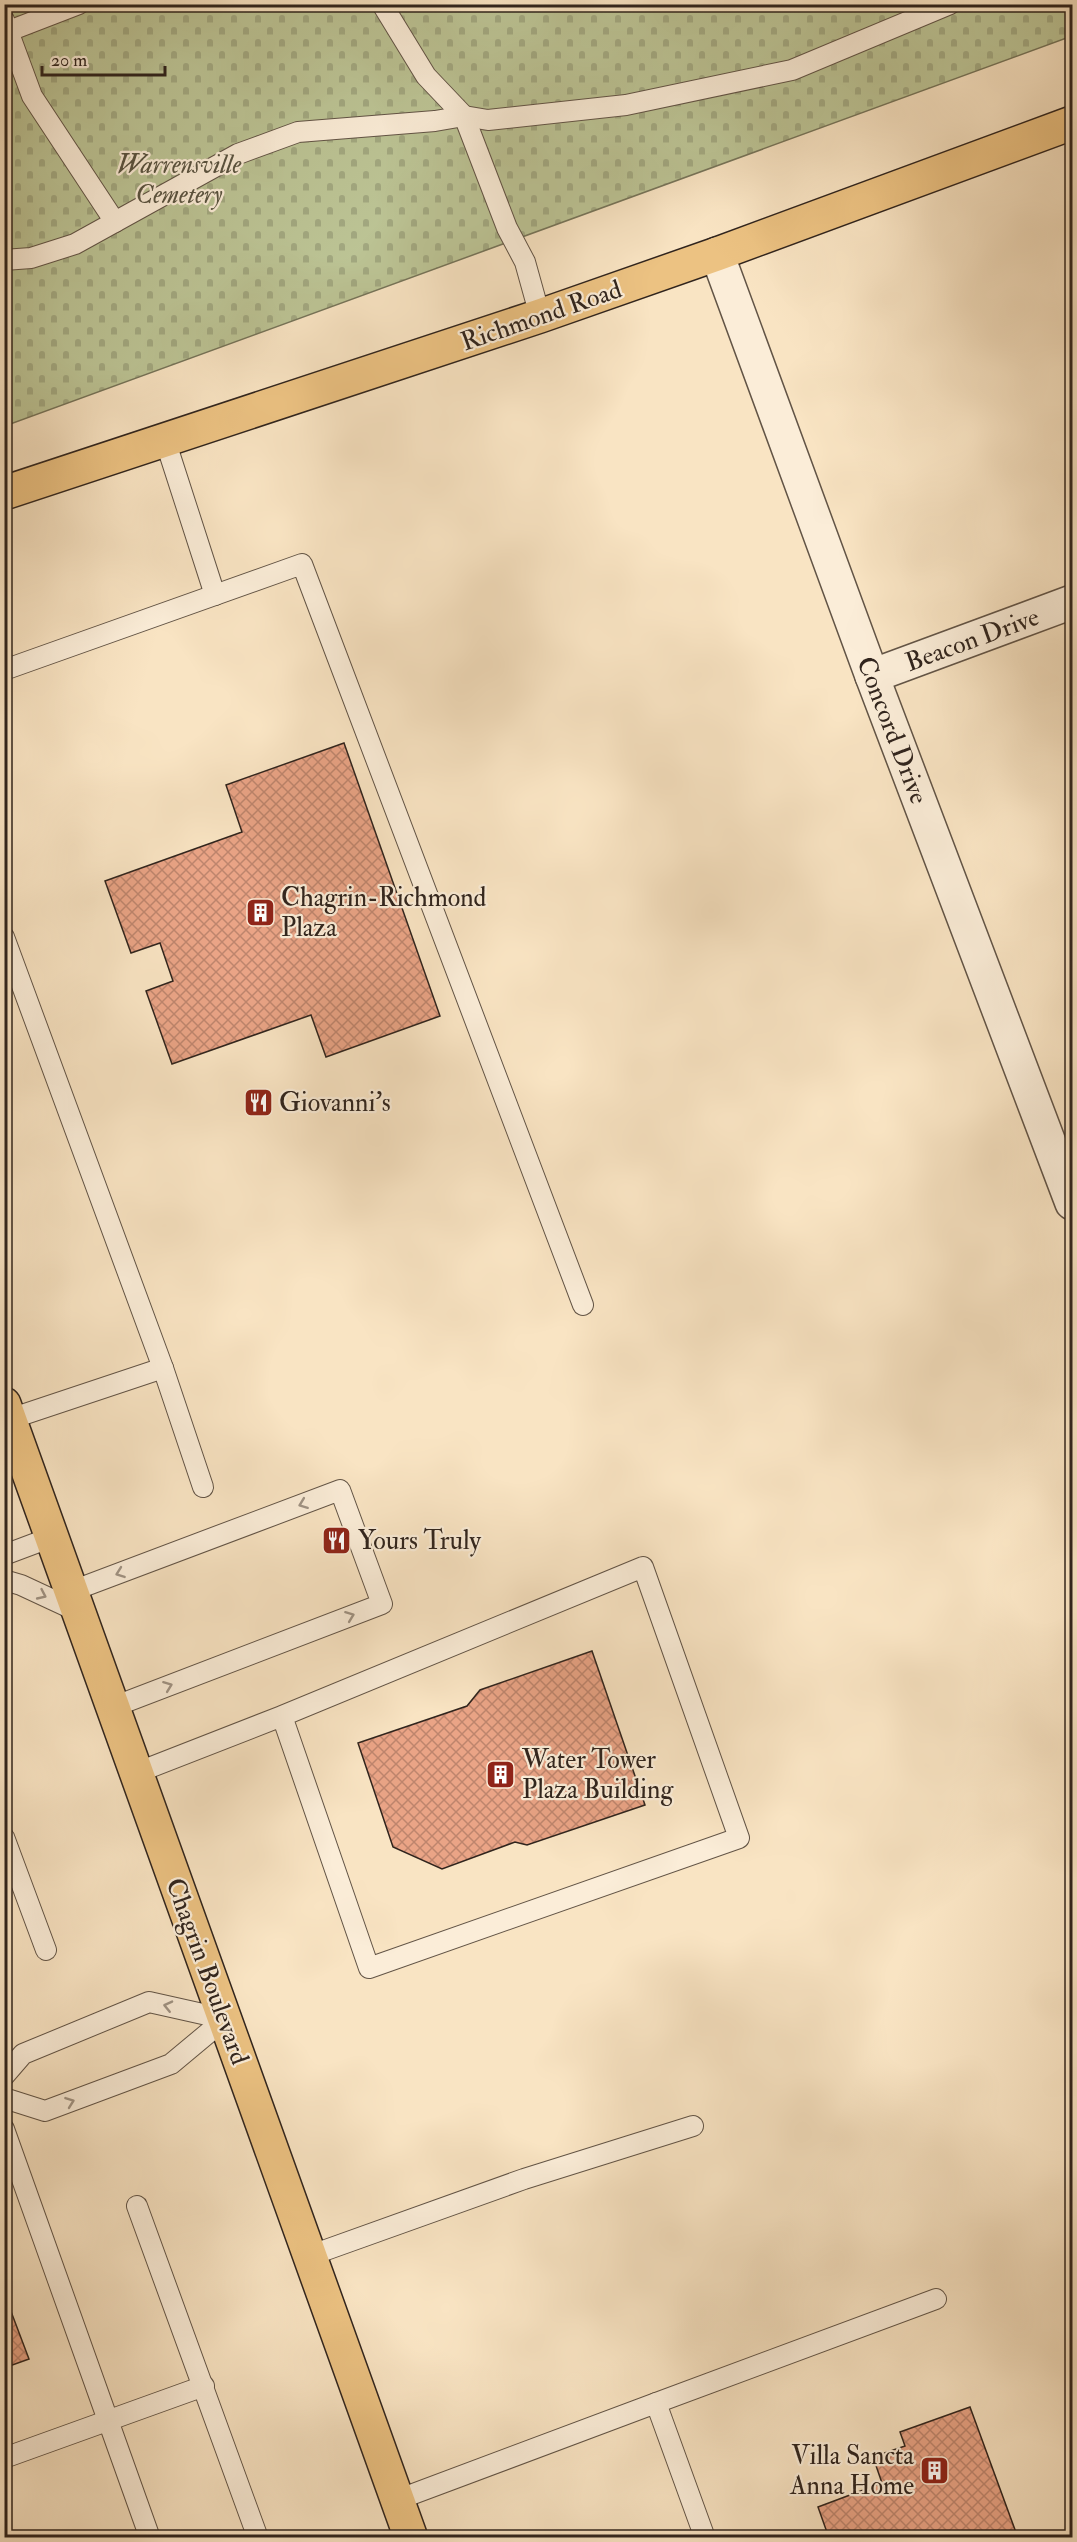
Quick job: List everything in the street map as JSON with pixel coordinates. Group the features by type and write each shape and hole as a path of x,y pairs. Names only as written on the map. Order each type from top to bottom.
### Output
{"main road":[{"name":"Richmond Road","path":"4,494 540,316 717,254 1072,123"},
{"name":"Chagrin Boulevard","path":"7,1411 411,2538"}],"street":[{"name":"Concord Drive","path":"717,254 872,675 1072,1203"},
{"name":"Beacon Drive","path":"872,675 1072,602"}],"lane":[{"path":"79,4 7,25 32,96 115,222"},
{"path":"382,4 426,76 464,116 507,228 525,262 540,316"},
{"path":"4,260 31,258 75,244 238,154 298,132 435,121 464,116 488,120 626,105 792,70 941,7"},
{"path":"165,440 215,595"},
{"path":"4,670 302,564 583,1305"},
{"path":"4,937 163,1368 203,1487"},
{"path":"7,1411 163,1368"},
{"path":"4,1580 75,1602 340,1490 382,1604 113,1707"},
{"path":"4,1555 52,1537"},
{"path":"136,1773 282,1716 643,1567 739,1838 369,1968 282,1716"},
{"path":"4,1837 46,1950"},
{"path":"150,2538 5,2129 12,2116 9,2099 12,2086 5,2074 23,2054 149,2002 225,2019"},
{"path":"9,2099 45,2111 171,2064 225,2019"},
{"path":"309,2256 524,2179 693,2126"},
{"path":"137,2206 258,2538"},
{"path":"397,2500 936,2299"},
{"path":"4,2457 204,2386"},
{"path":"656,2403 705,2538"}],"green space":[{"name":"Warrensville Cemetery","path":"5,5 1072,5 1072,36 5,426"}],"building":[{"name":"Chagrin-Richmond Plaza","path":"344,743 440,1016 326,1057 311,1015 172,1064 146,991 173,981 160,943 131,953 105,881 242,832 226,785"},
{"name":"Water Tower Plaza Building","path":"592,1651 645,1805 527,1845 515,1842 442,1869 393,1847 358,1743 467,1706 480,1690"},
{"path":"4,2293 29,2359 4,2368"},
{"name":"Villa Sancta Anna Home","path":"970,2407 1018,2538 829,2538 818,2507 882,2483 873,2457 905,2446 900,2432"}],"place":[{"name":"Chagrin-Richmond Plaza","path":"260,912"},
{"name":"Giovanni's","path":"258,1102"},
{"name":"Yours Truly","path":"337,1540"},
{"name":"Water Tower Plaza Building","path":"501,1774"},
{"name":"Villa Sancta Anna Home","path":"935,2470"}]}
